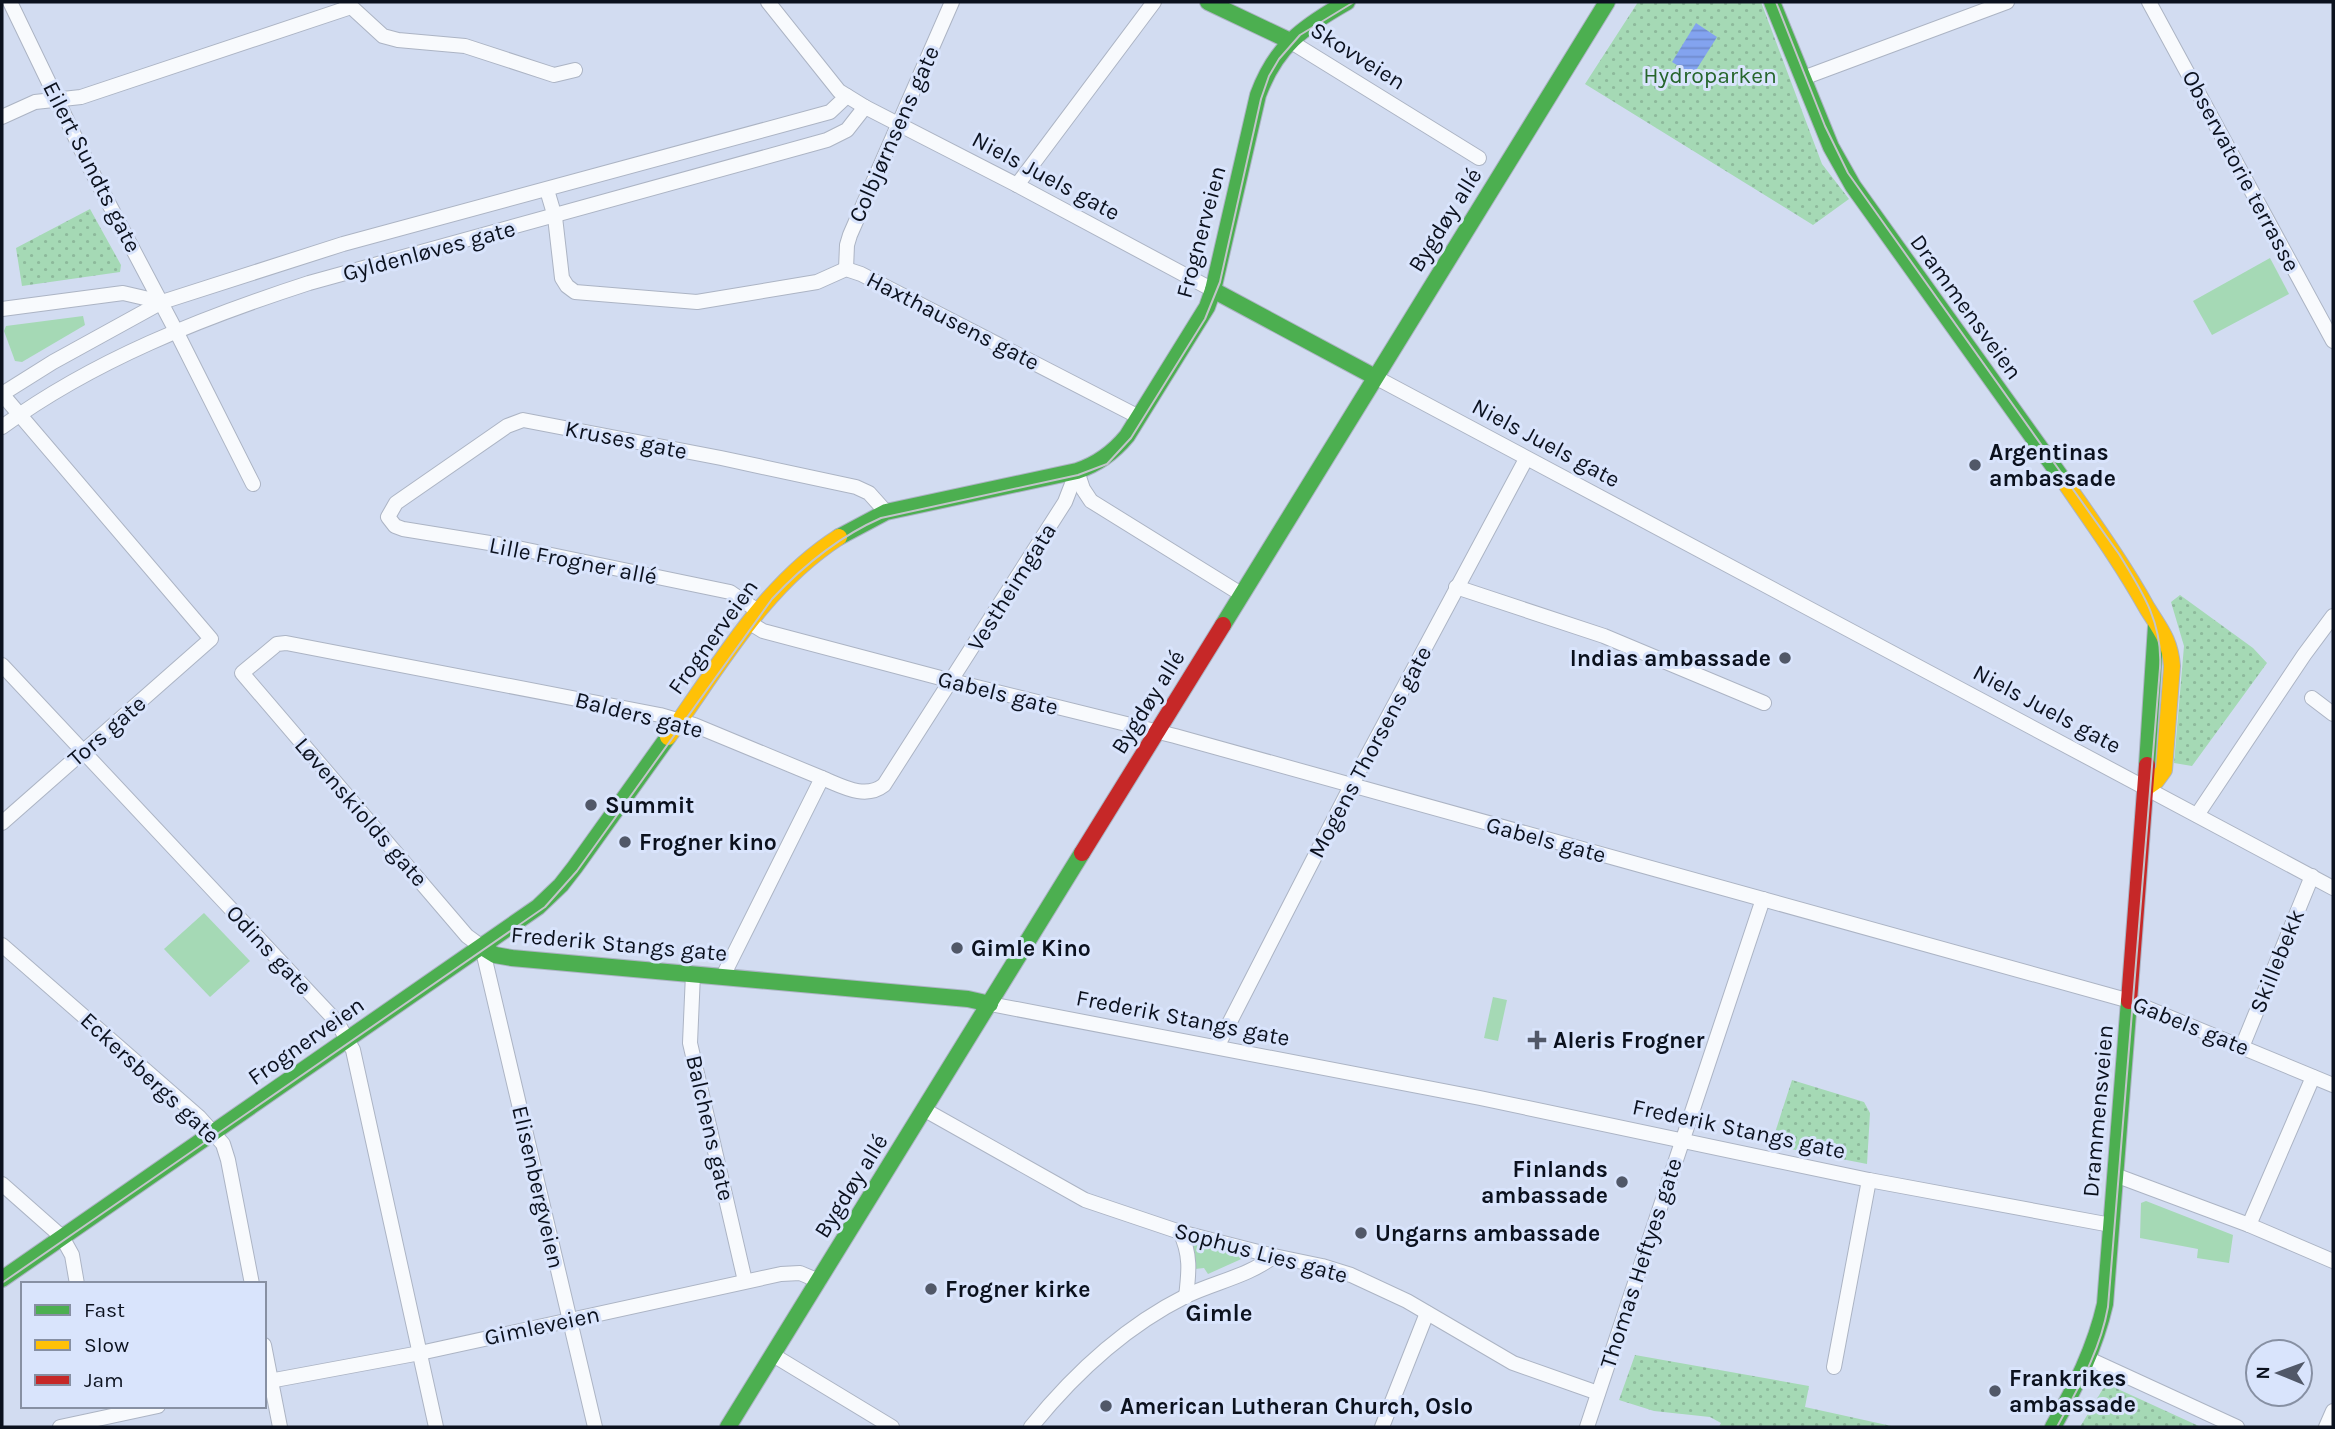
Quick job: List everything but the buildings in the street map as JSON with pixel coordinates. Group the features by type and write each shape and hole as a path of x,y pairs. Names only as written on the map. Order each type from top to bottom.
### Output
{"street":[{"name":"Eilert Sundts gate","path":"10,2 90,168 176,331"},
{"name":"Niels Juels gate","path":"768,2 839,91 865,107 1017,185 2333,887"},
{"name":"Colbjørnsens gate","path":"846,269 846,245 850,235 953,2"},
{"path":"1017,185 1154,2"},
{"name":"Skovveien","path":"1208,2 1288,40 1479,158"},
{"name":"Frognerveien","path":"2,1279 538,907 561,885 754,617 778,587 807,561 862,522 886,512 1077,471 1091,467 1112,454 1127,436 1207,307 1258,95 1269,65 1288,40 1313,21 1347,2"},
{"name":"Bygdøy allé","path":"728,1427 1607,2"},
{"name":"Drammensveien","path":"1772,2 1830,147 1853,186 2122,564 2155,621 2157,645 2105,1304 2089,1359 2053,1427"},
{"path":"1802,78 2007,2"},
{"name":"Observatorie terrasse","path":"2149,2 2333,341"},
{"path":"2,117 35,102 81,97 334,15 348,4 383,36 398,40 465,46 554,75 575,70"},
{"name":"Gyldenløves gate","path":"2,394 53,362 162,302 343,244 830,112 847,96"},
{"name":"Gyldenløves gate","path":"2,427 88,373 176,331 242,305 827,140 847,130 865,107"},
{"name":"Haxthausens gate","path":"547,190 555,217 562,278 575,292 686,303 817,282 846,269 861,274 1139,416"},
{"path":"2,309 123,293 162,302"},
{"path":"176,331 253,484"},
{"path":"2,394 19,414"},
{"name":"Tors gate","path":"2,823 211,639 19,414"},
{"name":"Kruses gate","path":"388,517 396,503 507,426 523,421 721,458 856,487 869,493 886,512"},
{"name":"Mogens Thorsens gate","path":"1217,1047 1526,458"},
{"path":"1077,471 1083,489 1091,500 1241,594"},
{"name":"Vestheimgata","path":"822,778 866,793 884,785 1065,502 1077,471"},
{"name":"Lille Frogner allé","path":"388,517 395,526 403,529 508,546 730,592 754,617"},
{"path":"1457,587 1604,636 1764,703"},
{"path":"2197,814 2333,616"},
{"name":"Gabels gate","path":"754,617 763,631 1156,732 2130,1001 2333,1085"},
{"name":"Balders gate","path":"242,673 277,643 286,643 680,720 822,778"},
{"name":"Odins gate","path":"2,665 337,1022 348,1039 353,1050 436,1427"},
{"name":"Løvenskiolds gate","path":"242,673 467,936 482,947"},
{"path":"2312,698 2333,714"},
{"path":"723,976 822,778"},
{"name":"Skillebekk","path":"2242,1047 2312,876"},
{"name":"Thomas Heftyes gate","path":"1587,1427 1763,899"},
{"name":"Eckersbergs gate","path":"2,946 213,1132 223,1144 229,1160 253,1282"},
{"name":"Frederik Stangs gate","path":"482,947 495,955 512,958 968,999 1681,1140 1869,1180 2111,1225"},
{"name":"Elisenbergveien","path":"482,947 595,1427"},
{"name":"Balchens gate","path":"693,974 690,1044 745,1281"},
{"path":"2249,1226 2313,1077"},
{"name":"Sophus Lies gate","path":"925,1110 1085,1200 1180,1231 1351,1275 1427,1313 1513,1363 1598,1393"},
{"path":"2115,1175 2333,1261"},
{"name":"Frederik Stangs gate","path":"1834,1367 1869,1180"},
{"path":"2,1184 62,1237 72,1255 77,1282"},
{"path":"1180,1231 1190,1261 1186,1297"},
{"path":"1031,1427 1052,1402 1105,1351 1133,1330 1186,1297 1274,1256"},
{"name":"Gimleveien","path":"268,1381 420,1353 745,1281 800,1273 819,1281"},
{"path":"1382,1427 1427,1313"},
{"path":"773,1355 892,1427"},
{"path":"2089,1359 2237,1427"},
{"path":"266,1363 280,1427"},
{"path":"60,1427 148,1408"},
{"path":"2326,1427 2333,1411"}],"green space":[{"name":"Hydroparken","path":"1638,2 1761,2 1822,164 1849,199 1813,225 1585,84"},
{"path":"90,209 121,265 120,272 22,286 16,248"},
{"path":"2270,258 2289,294 2212,335 2193,301"},
{"path":"83,316 85,325 22,362 15,361 4,331 6,326"},
{"path":"2180,595 2253,648 2267,663 2192,766 2174,763 2184,646 2171,602"},
{"path":"204,913 250,961 210,997 164,949"},
{"path":"1493,997 1507,1000 1498,1041 1484,1038"},
{"path":"1792,1080 1864,1102 1870,1113 1867,1164 1771,1145"},
{"path":"2146,1201 2233,1235 2229,1263 2197,1258 2198,1249 2140,1238 2141,1203"},
{"path":"1191,1241 1248,1256 1208,1274 1204,1268 1195,1269"},
{"path":"1635,1355 1809,1386 1805,1407 1896,1427 1719,1427 1721,1423 1710,1417 1654,1411 1619,1400"},
{"path":"2109,1385 2201,1427 2080,1427 2104,1387"}],"water":[{"path":"1696,23 1717,37 1693,75 1672,62"}],"tram line":[{"path":"2,1283 545,907 577,871 772,599 822,553 881,518 1078,475 1107,464 1131,438 1205,319 1220,282 1261,99 1269,76 1279,59 1300,35 1354,2"},
{"path":"1776,2 1825,126 1848,173 2119,554 2143,594 2158,636 2160,668 2108,1307 2094,1354 2057,1427"}],"traffic: fast":[{"path":"1208,2 1288,40"},
{"path":"839,537 886,512 1077,471 1111,453 1122,442 1207,307 1258,95 1265,78 1282,51 1304,29 1347,2"},
{"path":"1223,625 1607,2"},
{"path":"1772,2 1831,147 1853,186 2064,481"},
{"path":"1213,290 1375,377"},
{"path":"2147,765 2156,626"},
{"path":"2,1279 538,907 575,867 668,737"},
{"path":"728,1427 1082,853"},
{"path":"482,947 495,955 512,958 968,999 990,1004"},
{"path":"2053,1427 2084,1367 2105,1304 2129,1001"}],"traffic: slow":[{"path":"2064,481 2128,575 2169,649 2172,666 2164,770 2156,781 2146,788"},
{"path":"668,737 744,628 765,603 812,556 839,537"}],"traffic: jam":[{"path":"1082,853 1223,625"},
{"path":"2129,1001 2147,765"}],"place":[{"name":"Argentinas ambassade","path":"1975,465"},
{"name":"Indias ambassade","path":"1785,658"},
{"name":"Summit","path":"591,805"},
{"name":"Frogner kino","path":"625,842"},
{"name":"Gimle Kino","path":"957,948"},
{"name":"Aleris Frogner","path":"1537,1040"},
{"name":"Finlands ambassade","path":"1622,1182"},
{"name":"Ungarns ambassade","path":"1361,1233"},
{"name":"Frogner kirke","path":"931,1289"},
{"name":"Frankrikes ambassade","path":"1995,1391"},
{"name":"American Lutheran Church, Oslo","path":"1106,1406"}],"district":[{"name":"Gimle","path":"1219,1313"}]}
